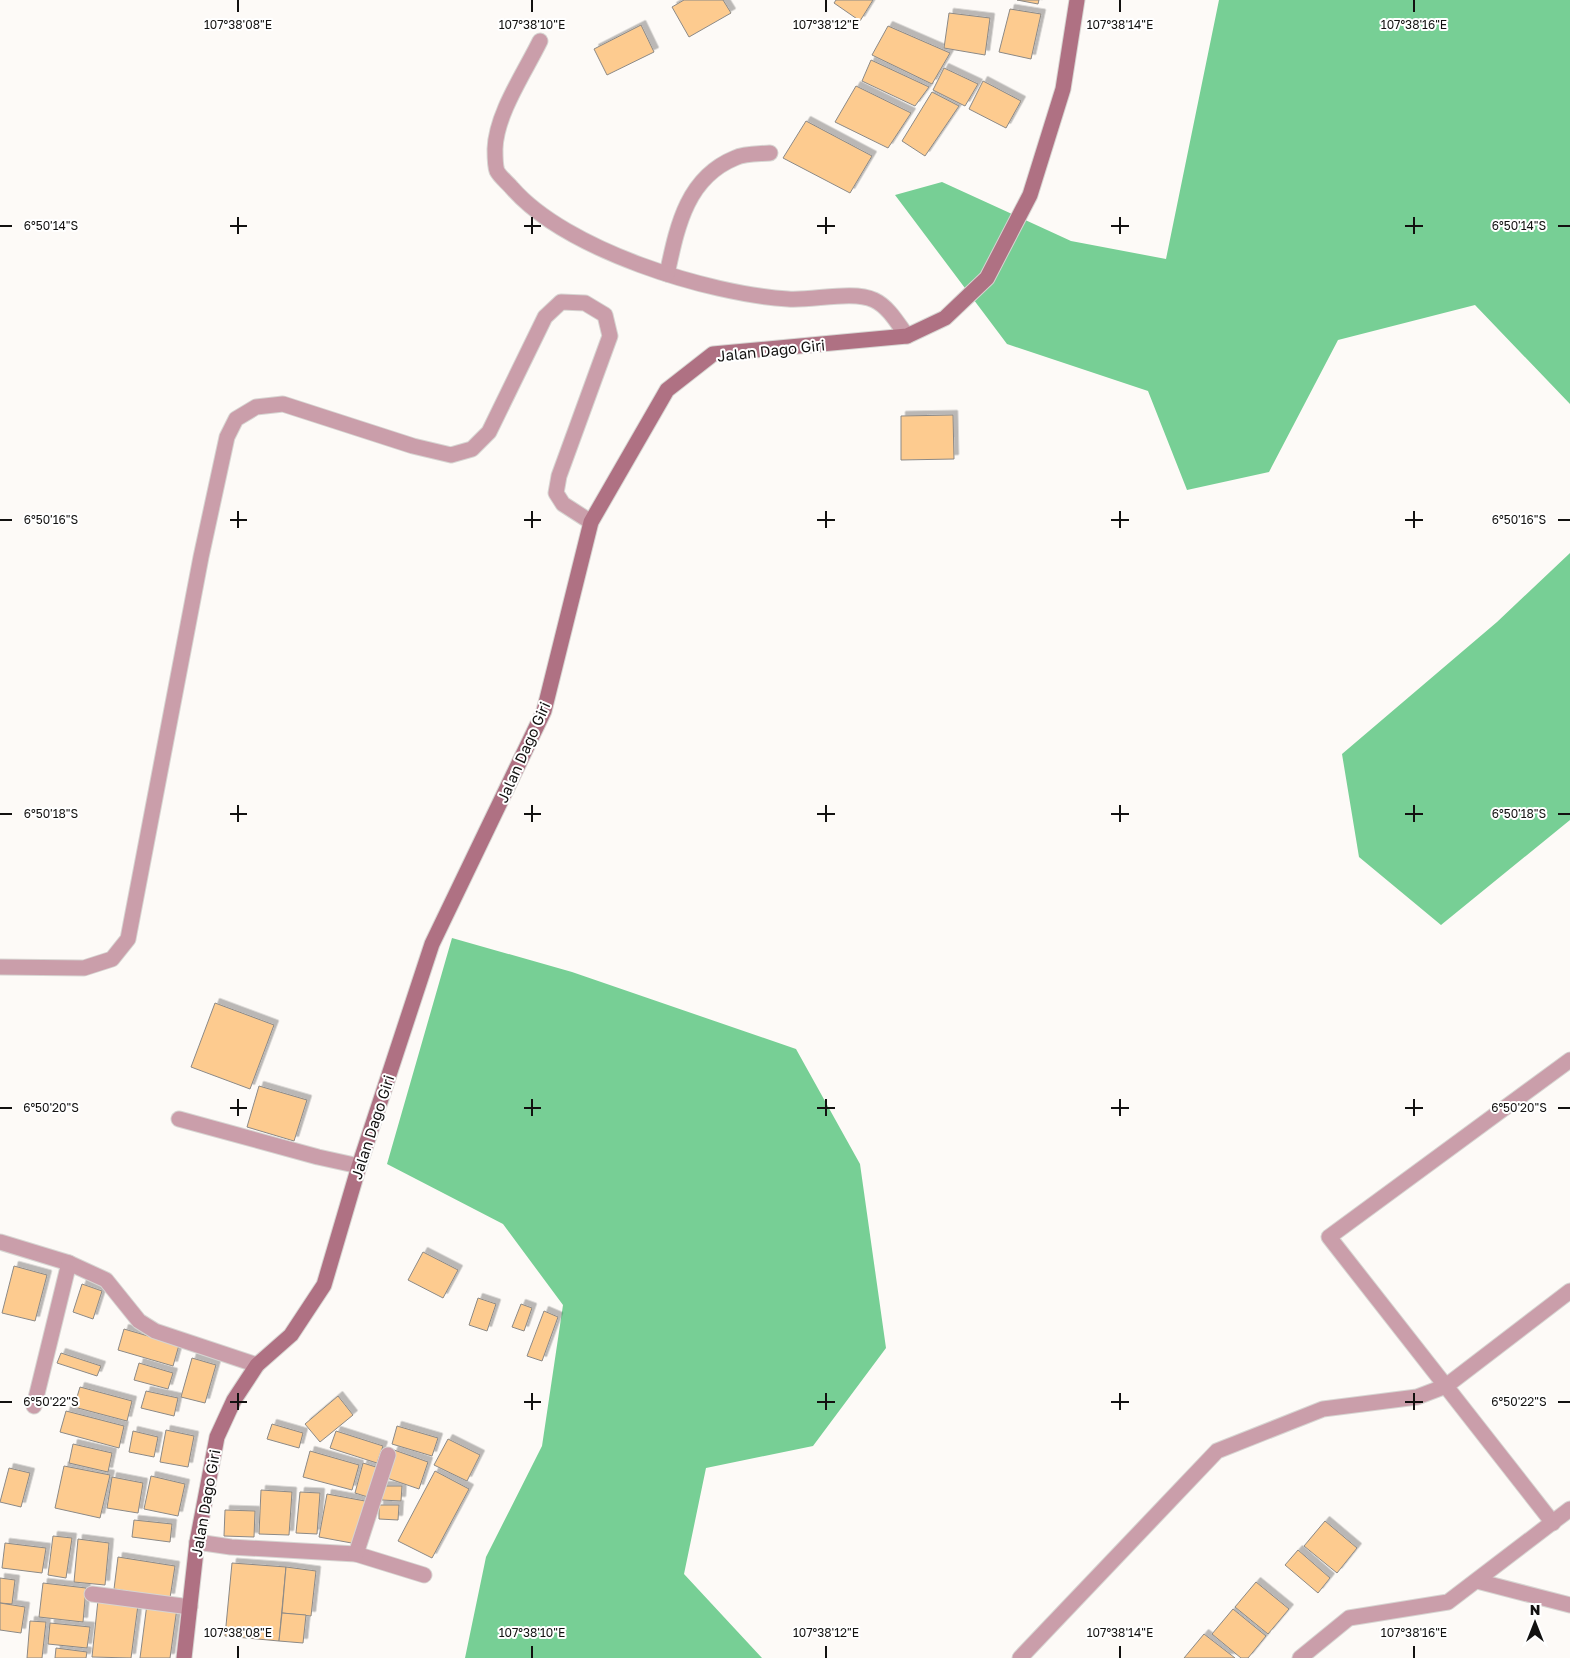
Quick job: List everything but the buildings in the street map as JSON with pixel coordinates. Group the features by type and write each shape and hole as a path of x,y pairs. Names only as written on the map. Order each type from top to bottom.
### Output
{"main road":[{"name":"Jalan Dago Giri","path":"184,1658 198,1542 217,1437 234,1400 257,1365 291,1335 324,1285 359,1166 432,944 544,711 592,522 667,390 713,354 907,336 945,318 987,278 1030,195 1063,89 1076,0"}],"street":[{"path":"540,41 500,121 495,148 497,172 522,200 553,223 607,251 667,274 742,293 789,299 854,296 873,299 886,307 907,336"},
{"path":"667,274 679,220 693,194 715,169 736,157 770,153"},
{"path":"0,967 84,968 112,959 128,939 201,557 226,437 236,419 256,407 283,404 413,446 451,455 472,449 489,432 546,316 561,302 585,303 605,315 610,336 559,476 556,493 563,504 592,522"},
{"path":"1553,1523 1329,1237 1570,1060"},
{"path":"179,1119 318,1157 359,1166"},
{"path":"0,1242 69,1263 106,1280 139,1321 155,1332 257,1365"},
{"path":"34,1406 69,1263"},
{"path":"1020,1658 1217,1451 1323,1409 1416,1397 1446,1386 1570,1291"},
{"path":"356,1554 388,1455"},
{"path":"1300,1658 1349,1618 1448,1602 1570,1509"},
{"path":"198,1542 231,1547 356,1554 424,1575"},
{"path":"1477,1581 1570,1606"},
{"path":"92,1594 190,1607"}],"green space":[{"path":"1219,0 1570,0 1570,404 1475,305 1338,340 1269,472 1187,490 1148,391 1007,344 895,195 942,182 1071,241 1166,259"},
{"path":"1570,553 1570,820 1441,925 1359,857 1342,754 1497,622"},
{"path":"452,938 572,972 796,1049 860,1164 886,1348 813,1446 706,1468 684,1574 762,1658 465,1658 486,1557 542,1446 563,1305 503,1224 387,1164"}]}
